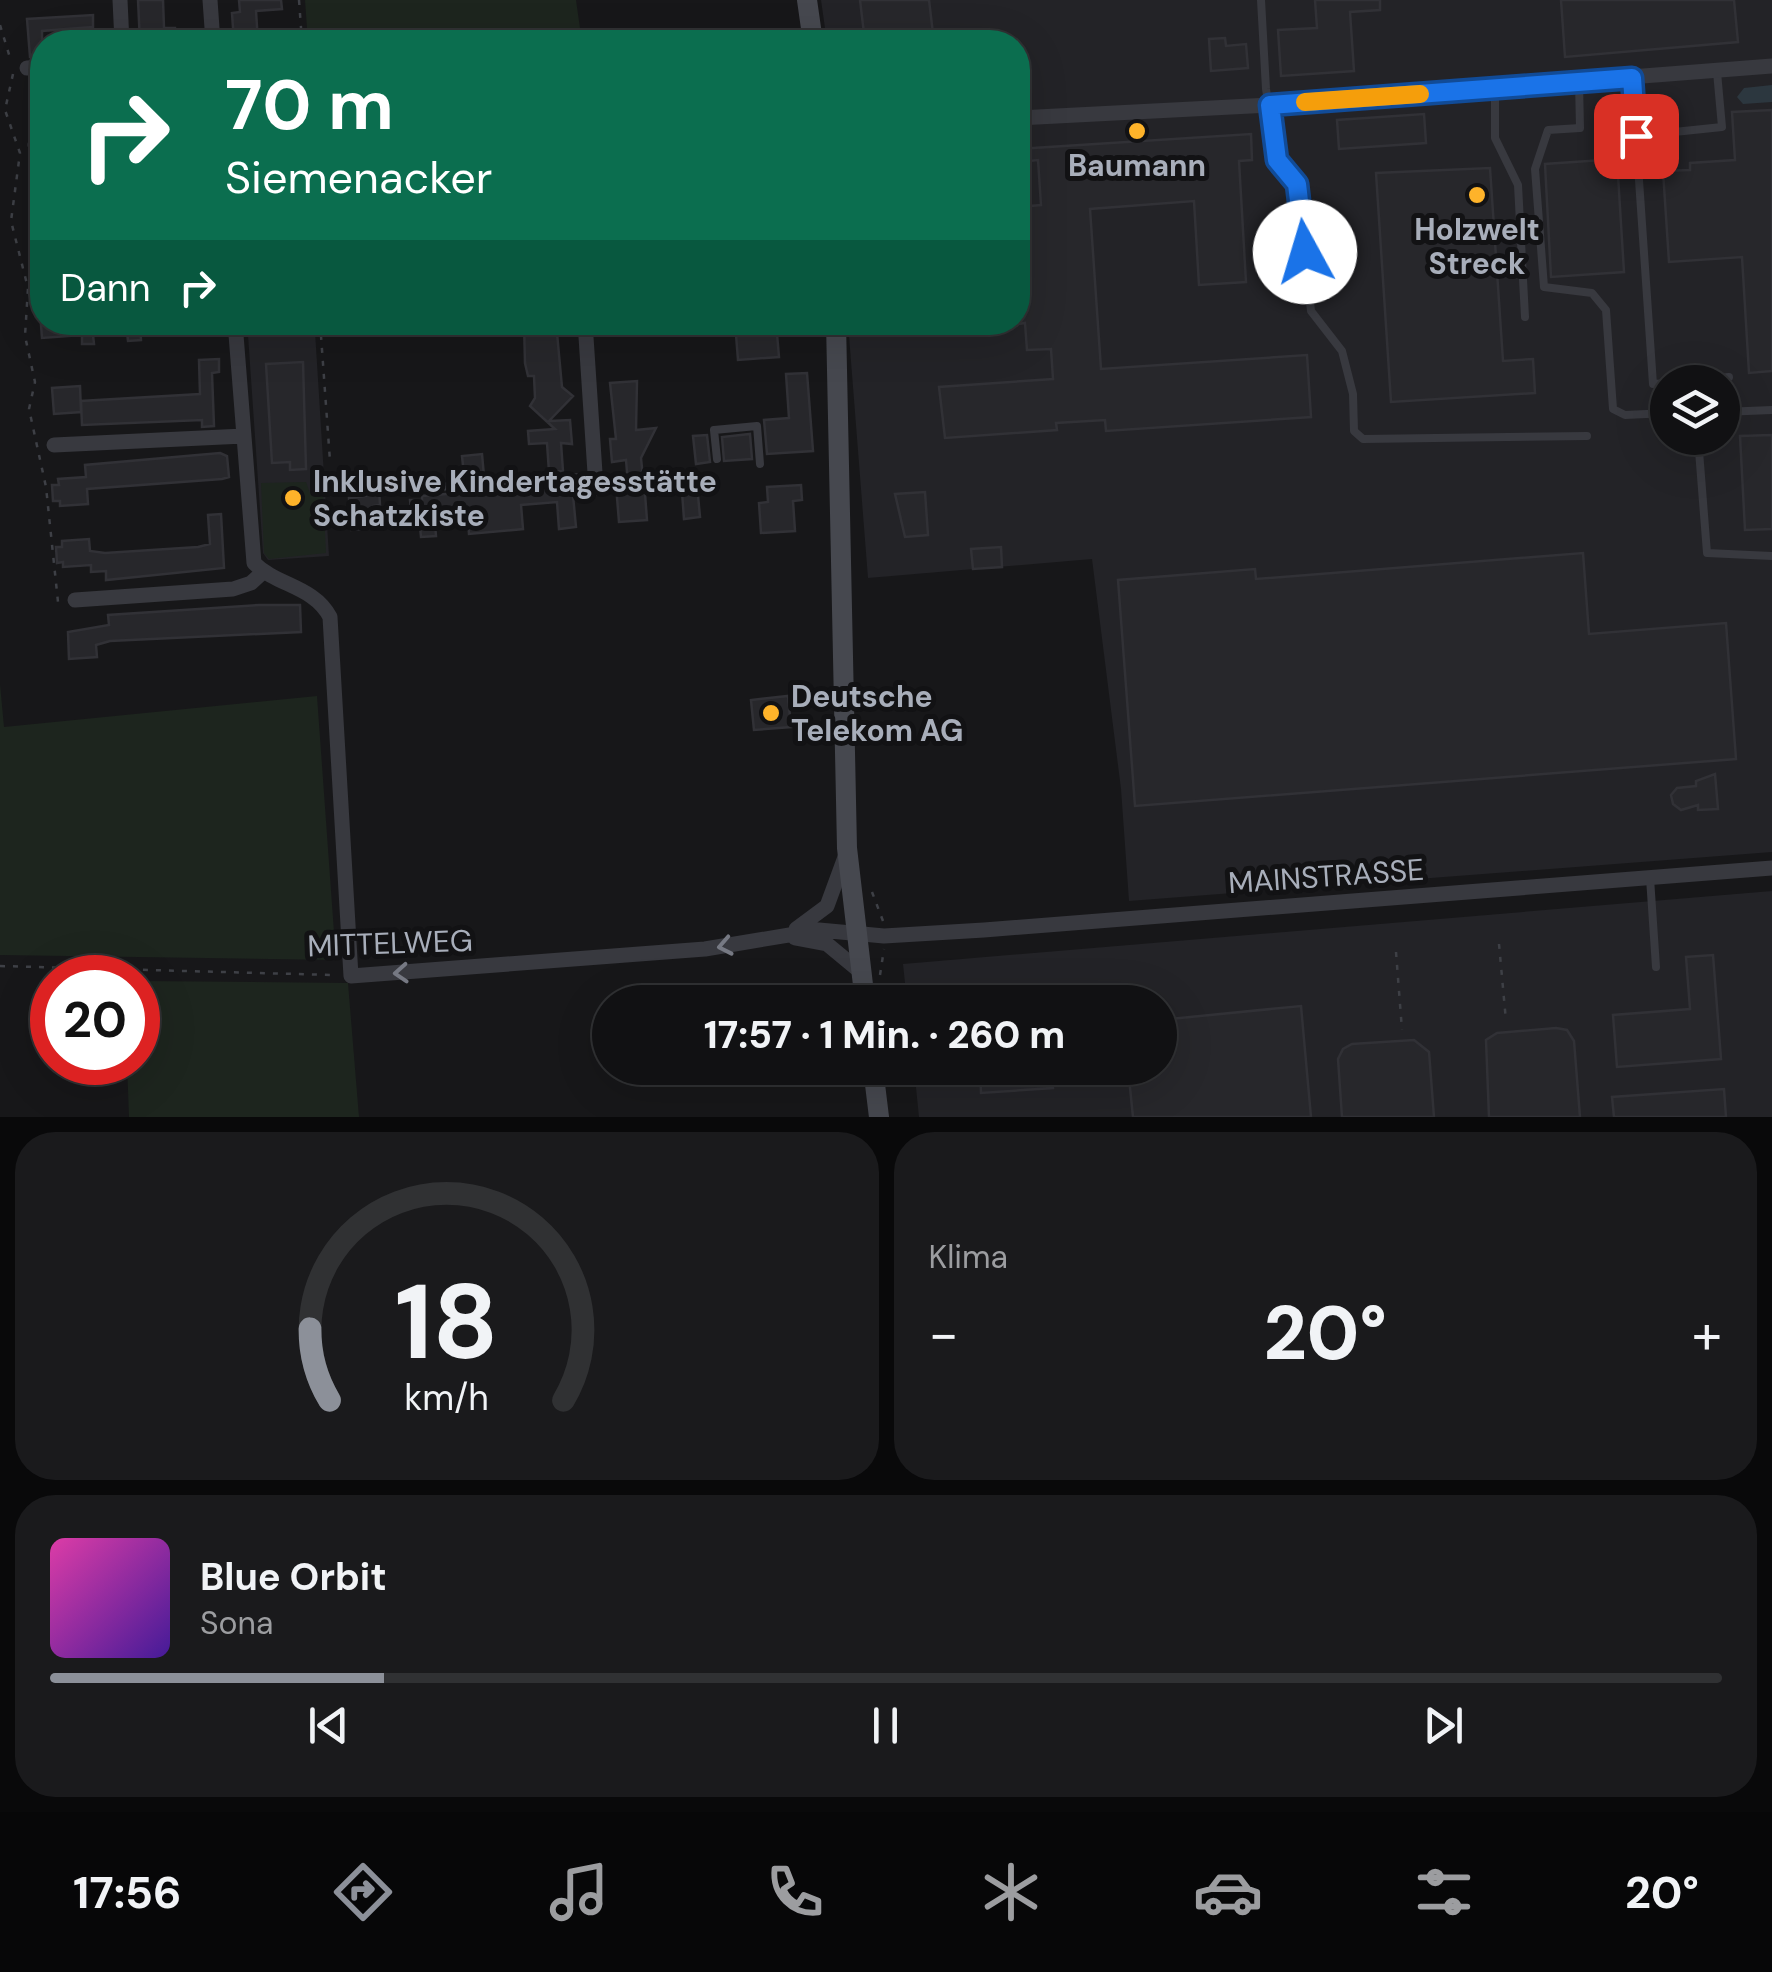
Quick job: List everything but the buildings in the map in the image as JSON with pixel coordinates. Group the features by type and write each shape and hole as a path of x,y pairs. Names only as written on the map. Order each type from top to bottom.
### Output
{"main road":[{"path":"807,0 811,30"},
{"path":"836,335 847,848 856,934 867,985"},
{"path":"875,1085 878,1117"}],"street":[{"path":"120,0 121,30"},
{"path":"210,0 212,30"},
{"path":"1030,117 1270,105 1772,66"},
{"path":"235,335 251,554 263,572 306,592 330,617 351,976"},
{"path":"586,335 596,482"},
{"path":"54,445 244,436"},
{"path":"75,600 234,589 252,583 263,572"},
{"name":"MITTELWEG","path":"781,935 808,924 827,906 847,848"},
{"name":"MAINSTRASSE","path":"884,936 1772,868"},
{"name":"MITTELWEG","path":"351,976 705,950 819,930 884,936"},
{"name":"MITTELWEG","path":"781,935 826,944 865,985"}],"lane":[{"path":"1261,0 1277,160 1297,184 1311,311 1342,352 1352,394 1354,431 1363,439 1588,436"},
{"path":"1636,136 1722,127 1717,72"},
{"path":"1632,78 1652,365"},
{"path":"1579,82 1580,130 1548,130 1536,162 1544,287 1592,293 1606,310 1612,410 1650,413"},
{"path":"1495,88 1496,138 1518,186 1525,318"},
{"path":"1740,411 1772,410"},
{"path":"717,459 714,430 757,426 760,464"},
{"path":"1699,455 1706,553 1772,556"},
{"path":"410,490 596,482"},
{"path":"1650,878 1656,967"}],"path":[{"path":"299,0 301,30"},
{"path":"0,25 14,69 5,110 20,153 11,221 28,288 25,336 36,382 29,409 46,487 57,602 75,600"},
{"path":"321,335 330,461"},
{"path":"870,985 884,968 884,936"},
{"path":"1499,944 1506,1021"},
{"path":"1396,952 1402,1030"},
{"name":"MITTELWEG","path":"0,966 351,976"}],"shaded area":[{"path":"305,0 576,0 580,30 307,30"},
{"path":"821,0 1772,0 1772,852 1129,901 1121,789 1092,559 868,578 849,335 1030,335 1030,30 825,30"},
{"path":"1772,85 1772,102 1743,104 1737,97 1744,88"},
{"name":"Inklusive Kindertagesstätte Schatzkiste","path":"248,335 315,335 329,556 268,560 263,553"},
{"path":"306,482 310,493 323,491 326,553 269,559 264,553 261,483"},
{"path":"0,684 4,727 317,696 336,960 0,955"},
{"path":"1772,891 1772,1117 919,1117 916,1085 1177,1085 1177,985 905,985 903,964"},
{"path":"160,981 348,983 359,1117 129,1117 128,1085 160,1085"}],"slow traffic":[{"path":"1305,102 1420,94"}],"place":[{"name":"Baumann","path":"1137,131"},
{"name":"Holzwelt Streck","path":"1477,195"},
{"name":"Inklusive Kindertagesstätte Schatzkiste","path":"293,498"},
{"name":"Deutsche Telekom AG","path":"771,713"}],"route":[{"path":"1305,252 1297,184 1277,160 1270,105 1632,78 1636,136"}]}
